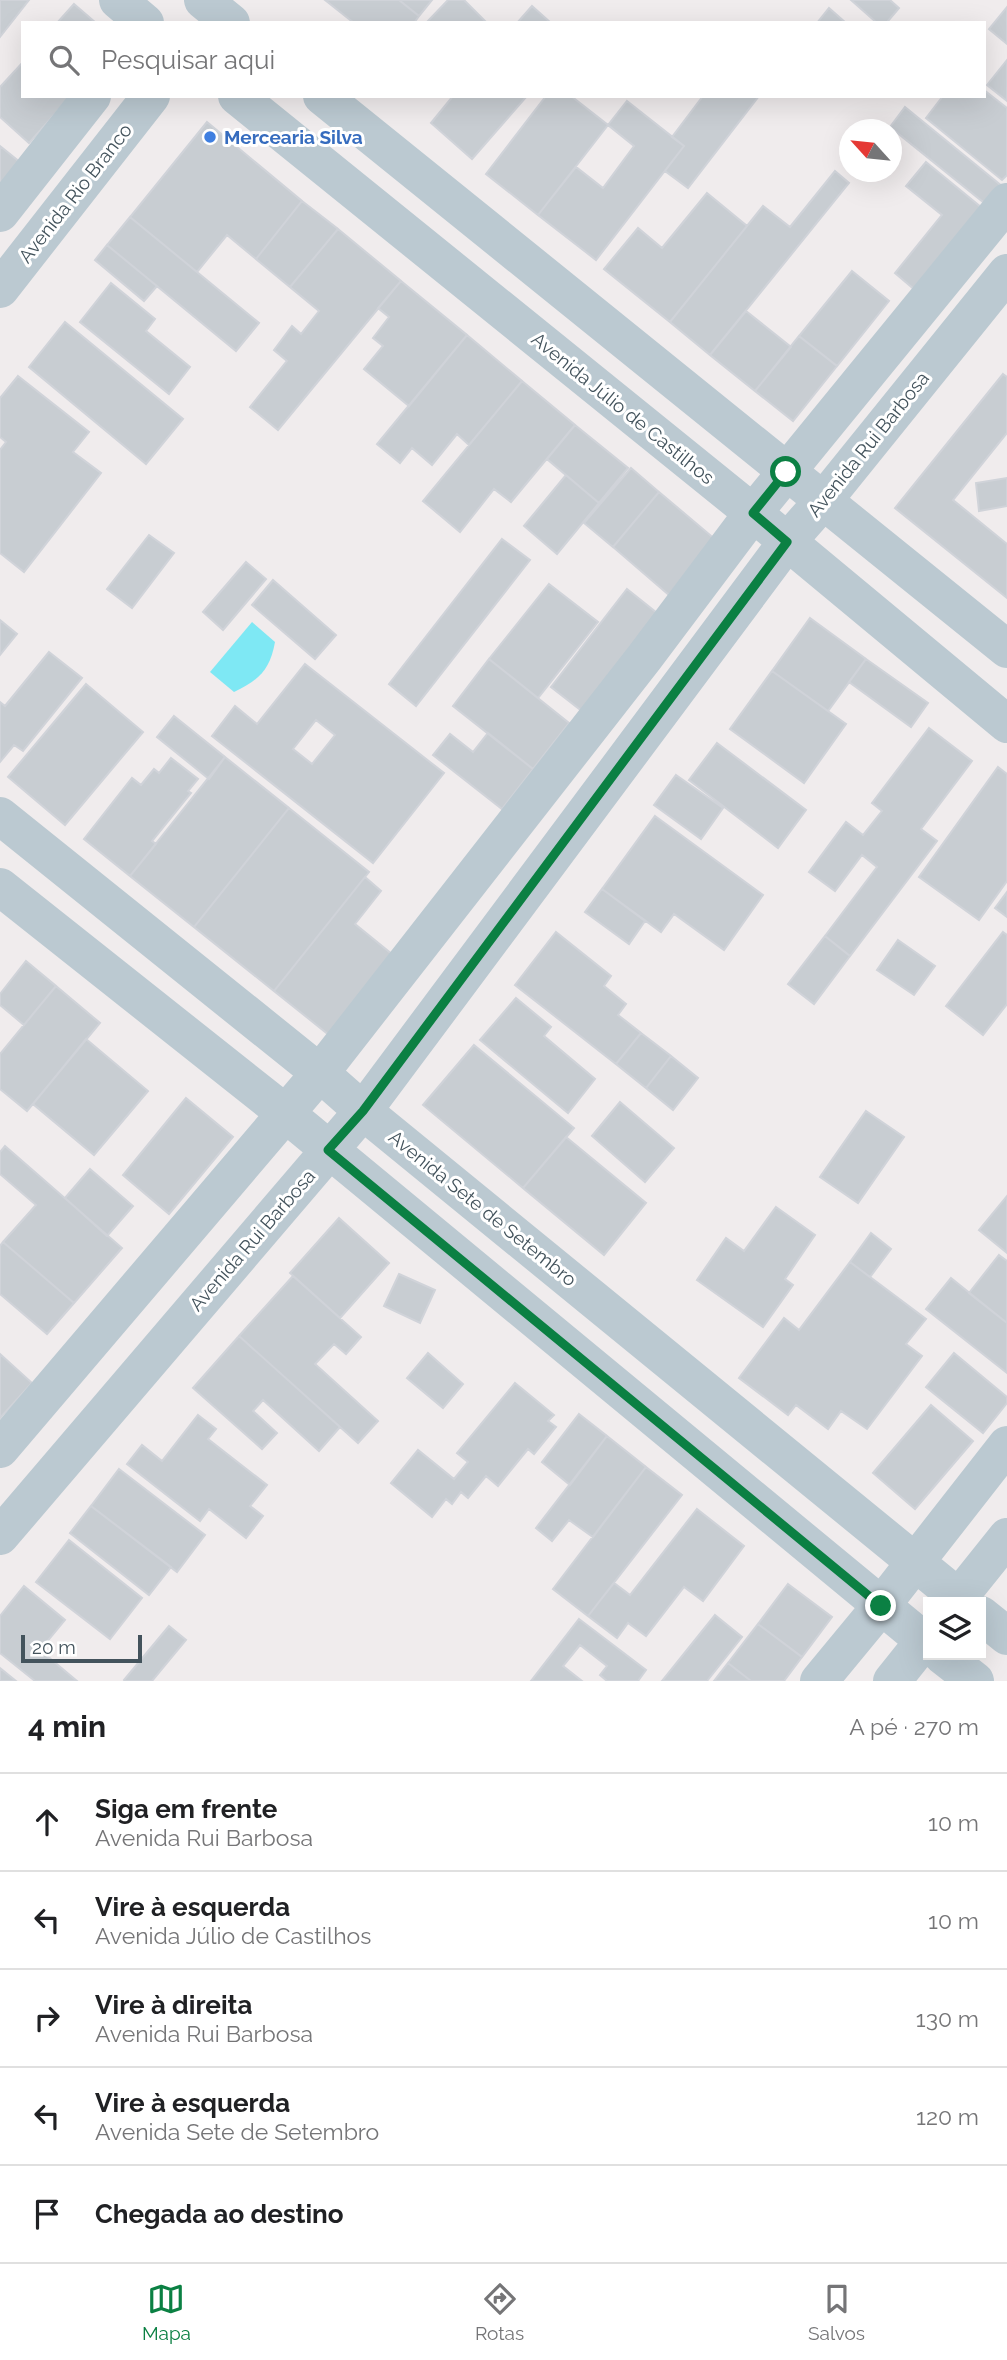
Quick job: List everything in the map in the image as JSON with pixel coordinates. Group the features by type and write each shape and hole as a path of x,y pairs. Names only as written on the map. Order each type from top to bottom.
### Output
{"street":[{"path":"118,0 144,21"},
{"path":"149,21 169,0"},
{"path":"0,213 90,98"},
{"name":"Avenida Rio Branco","path":"0,289 149,98"},
{"name":"Avenida Júlio de Castilhos","path":"239,98 753,513 1007,724"},
{"path":"324,98 1007,649"},
{"path":"337,177 370,135"},
{"path":"0,1449 320,1073 644,658 753,513 1007,202"},
{"name":"Avenida Rui Barbosa","path":"0,1536 363,1111 787,542 1007,272"},
{"path":"613,400 645,358"},
{"path":"644,658 680,687"},
{"name":"Avenida Sete de Setembro","path":"0,816 320,1073 957,1597"},
{"path":"0,887 285,1113 923,1638"},
{"path":"166,1253 210,1289"},
{"path":"819,1681 1007,1445"},
{"path":"969,1597 1007,1537"},
{"name":"Avenida Sete de Setembro","path":"986,1620 1007,1636"},
{"path":"892,1681 923,1652"},
{"path":"950,1660 975,1681"}],"water":[{"path":"252,622 275,642 273,652 262,673 234,692 210,672"}],"building":[{"path":"0,0 29,0 0,37"},
{"path":"325,0 399,0 419,16 415,21 351,21"},
{"path":"399,0 432,0 419,16"},
{"path":"448,0 464,0 485,21 428,21"},
{"path":"851,0 890,0 899,8 888,21 875,21"},
{"path":"74,4 94,21 59,21"},
{"path":"532,6 549,21 519,21"},
{"path":"1007,7 1007,44 989,29"},
{"path":"829,8 844,21 819,21"},
{"path":"1007,60 1007,101 987,85"},
{"path":"21,64 21,98 69,98 29,143 0,117 0,87"},
{"path":"986,92 1007,108 1007,175 1002,180 926,118 941,98 986,98"},
{"path":"451,98 525,98 472,159 431,123"},
{"path":"544,98 574,98 608,125 538,215 486,174"},
{"path":"701,98 757,98 688,188 665,171 684,146 672,137"},
{"path":"627,101 684,146 596,260 538,215 576,167 603,188 634,146 608,125"},
{"path":"905,107 1003,187 988,206 902,137 902,119 896,119"},
{"path":"207,122 302,201 256,259 227,235 197,272 130,217"},
{"path":"0,146 21,163 0,189"},
{"path":"926,162 982,208 915,290 895,273 942,215 906,186"},
{"path":"835,171 839,174 839,182 849,183 710,355 670,322 763,206 790,227"},
{"path":"707,193 747,226 670,322 604,269 638,228 662,248"},
{"path":"302,201 338,229 290,287 256,259"},
{"path":"130,217 259,323 236,351 107,245"},
{"path":"338,229 401,281 278,430 250,407 287,361 274,350 292,326 301,334 319,311 290,287"},
{"path":"107,245 157,286 144,301 95,260"},
{"path":"852,271 889,301 837,366 799,336"},
{"path":"401,281 467,335 409,406 364,369 383,346 373,338 389,317 378,308"},
{"path":"111,283 155,319 146,331 190,367 169,394 80,322"},
{"path":"746,311 791,347 755,391 710,355"},
{"path":"65,322 183,419 146,464 29,367"},
{"path":"467,335 522,381 469,445 457,434 432,465 412,448 400,463 377,444"},
{"path":"799,336 837,366 793,421 755,391"},
{"path":"1003,374 1007,377 1007,433 953,500 1007,544 1007,598 895,508"},
{"path":"18,376 89,432 73,452 101,473 24,572 0,553 0,450 6,442 0,437 0,398"},
{"path":"522,381 575,425 511,502 494,489 460,532 423,501"},
{"path":"575,425 628,468 599,503 547,459"},
{"path":"631,468 659,492 613,547 584,523"},
{"path":"566,475 599,503 557,554 524,526"},
{"path":"1007,478 1007,506 979,511 976,483"},
{"path":"659,492 716,540 669,595 613,547"},
{"path":"149,535 174,553 132,608 107,589"},
{"path":"502,539 530,560 416,706 389,684"},
{"path":"246,562 266,579 223,630 203,612"},
{"path":"273,580 336,635 315,659 252,605"},
{"path":"549,584 598,622 538,698 489,659"},
{"path":"627,589 662,617 587,715 551,687"},
{"path":"810,618 866,659 828,711 772,671"},
{"path":"0,620 17,634 0,655"},
{"path":"49,652 82,678 23,751 14,745 0,762 0,702 5,706"},
{"path":"489,659 569,723 533,769 453,706"},
{"path":"866,659 928,703 911,727 849,682"},
{"path":"305,664 444,773 373,863 212,736 235,706 257,724","holes":["316,720 335,735 312,764 293,749"]},
{"path":"772,671 846,724 804,783 730,729"},
{"path":"86,684 143,732 65,825 8,777"},
{"path":"174,716 225,757 209,779 157,737"},
{"path":"929,728 972,761 921,829 937,841 850,956 825,936 877,867 862,855 835,891 809,872 846,822 863,835 882,811 872,803"},
{"path":"488,733 533,769 502,809 433,755 450,734 473,752"},
{"path":"717,743 806,810 778,848 689,780"},
{"path":"225,757 289,808 194,927 130,876"},
{"path":"171,758 198,779 188,791 191,793 152,841 156,844 130,876 84,839 132,778 141,785 154,769 159,773"},
{"path":"998,767 1007,774 1007,881 979,920 919,877"},
{"path":"676,775 723,808 701,839 654,805"},
{"path":"289,808 369,872 274,991 194,927"},
{"path":"655,816 763,895 724,950 674,914 661,932 602,889"},
{"path":"365,877 381,891 355,924 393,955 329,1035 274,991"},
{"path":"602,889 645,921 629,944 585,912"},
{"path":"1007,892 1007,917 995,908"},
{"path":"556,932 611,976 604,986 626,1004 618,1015 641,1033 616,1064 515,985"},
{"path":"1003,932 1007,935 1007,1004 983,1035 946,1006"},
{"path":"825,936 850,956 814,1004 788,984"},
{"path":"898,940 935,966 914,995 877,970"},
{"path":"26,961 56,986 24,1025 0,1005 0,994"},
{"path":"56,986 100,1023 27,1111 0,1089 0,1054"},
{"path":"516,998 551,1027 544,1036 595,1079 568,1113 480,1040"},
{"path":"641,1033 671,1056 646,1088 616,1064"},
{"path":"86,1039 148,1091 94,1155 33,1104"},
{"path":"474,1045 574,1128 523,1188 423,1105"},
{"path":"671,1056 698,1078 673,1110 646,1088"},
{"path":"186,1098 233,1137 169,1214 123,1175"},
{"path":"620,1102 674,1148 645,1182 592,1136"},
{"path":"866,1111 904,1137 858,1203 820,1177"},
{"path":"566,1137 646,1203 604,1255 523,1188"},
{"path":"5,1146 122,1248 74,1303 3,1242 36,1205 0,1174 0,1152"},
{"path":"90,1169 133,1206 107,1236 65,1198"},
{"path":"1007,1196 1007,1253 979,1230"},
{"path":"776,1207 815,1235 785,1279 793,1285 763,1327 697,1280 726,1238 744,1251"},
{"path":"339,1218 389,1263 340,1318 290,1273"},
{"path":"871,1233 891,1249 870,1277 850,1262"},
{"path":"3,1242 74,1303 47,1334 0,1294 0,1246"},
{"path":"999,1255 1007,1261 1007,1323 969,1293"},
{"path":"850,1262 926,1319 906,1344 922,1356 867,1429 841,1411 828,1429 796,1405 788,1415 739,1378 784,1318 799,1330"},
{"path":"399,1274 435,1290 420,1323 384,1306"},
{"path":"293,1276 361,1337 346,1354 334,1344 315,1364 378,1421 358,1443 239,1336"},
{"path":"951,1278 1007,1323 1007,1373 926,1309"},
{"path":"239,1336 340,1427 319,1451 263,1400 253,1411 277,1433 262,1449 193,1388"},
{"path":"428,1353 463,1384 443,1408 407,1378"},
{"path":"954,1353 1007,1397 1007,1403 983,1433 926,1387"},
{"path":"0,1354 32,1383 0,1418"},
{"path":"515,1383 554,1415 548,1421 556,1427 534,1454 528,1449 498,1486 486,1476 468,1498 461,1492 452,1504 446,1499 432,1517 391,1483 418,1450 454,1479 468,1462 457,1453"},
{"path":"931,1405 973,1441 915,1509 873,1473"},
{"path":"579,1414 607,1436 570,1485 542,1462"},
{"path":"198,1415 216,1429 208,1439 267,1485 250,1506 263,1516 246,1538 209,1509 200,1521 127,1464 142,1445 162,1461"},
{"path":"607,1436 646,1467 593,1537 569,1520 552,1541 536,1528"},
{"path":"646,1467 682,1495 588,1616 553,1589"},
{"path":"119,1469 205,1535 177,1572 91,1506"},
{"path":"91,1506 171,1567 149,1595 70,1533"},
{"path":"697,1509 744,1546 703,1601 684,1587 646,1636 628,1623 617,1638 588,1616 614,1583 630,1595"},
{"path":"69,1540 142,1598 110,1639 36,1582"},
{"path":"788,1584 832,1617 802,1657 758,1624"},
{"path":"24,1586 65,1620 40,1650 77,1681 35,1681 0,1653 0,1616"},
{"path":"715,1615 742,1637 707,1681 662,1681"},
{"path":"579,1619 646,1670 638,1681 607,1681 600,1675 607,1666 580,1645 563,1666 582,1681 531,1681"},
{"path":"758,1624 802,1657 784,1681 751,1681 728,1663"},
{"path":"169,1626 186,1640 152,1681 125,1681 124,1680"},
{"path":"728,1663 751,1681 714,1681"},
{"path":"0,1668 16,1681 0,1681"}],"place":[{"name":"Mercearia Silva","path":"210,137"}],"route":[{"path":"786,472 753,513 787,542 363,1111 328,1150 881,1606"}]}
